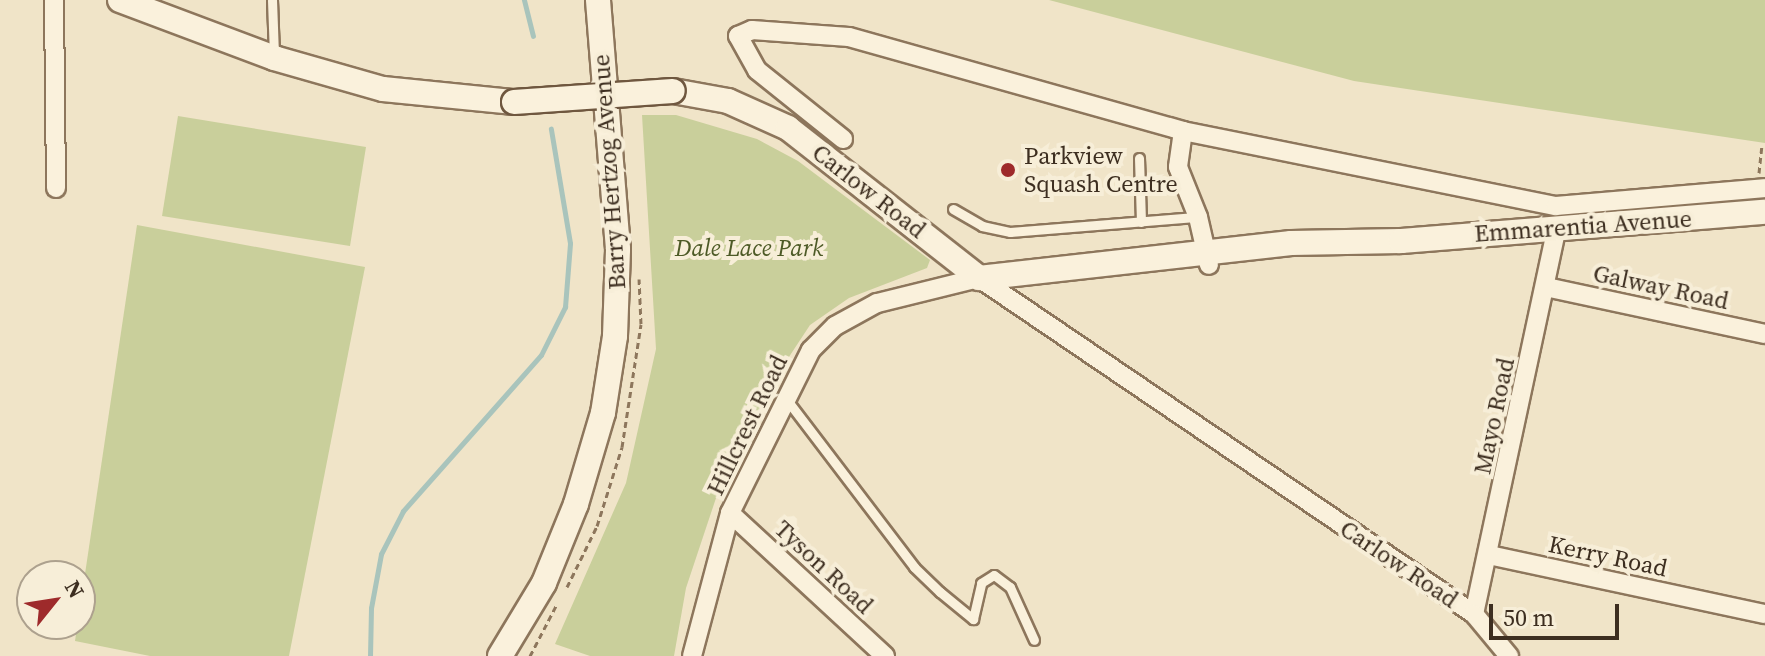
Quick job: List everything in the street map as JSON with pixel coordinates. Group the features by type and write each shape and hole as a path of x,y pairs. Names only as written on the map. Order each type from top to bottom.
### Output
{"street":[{"path":"54,0 56,188"},
{"name":"Carlow Road","path":"120,0 274,58 383,89 514,102 673,91 728,101 788,128 979,278 1474,614 1509,656"},
{"name":"Barry Hertzog Avenue","path":"500,656 544,583 576,504 603,413 615,336 618,249 598,0"},
{"path":"843,139 757,70 738,36 752,30 849,37 1183,131 1556,206 1762,196"},
{"path":"1183,131 1178,167 1198,217 1209,258"},
{"name":"Emmarentia Avenue","path":"979,278 1162,259 1209,258 1557,228 1762,196"},
{"name":"Mayo Road","path":"1474,614 1557,228"},
{"name":"Hillcrest Road","path":"692,656 730,513 811,350 851,316 904,293 979,278"},
{"name":"Galway Road","path":"1546,287 1765,334"},
{"name":"Tyson Road","path":"730,513 885,656"},
{"name":"Kerry Road","path":"1489,555 1765,614"}],"lane":[{"path":"272,0 274,58"},
{"path":"1139,158 1141,222"},
{"path":"953,209 982,226 1010,232 1198,217"},
{"path":"785,397 914,567 973,619 981,583 994,575 1010,587 1034,640"}],"path":[{"path":"1762,145 1762,196"}],"green space":[{"path":"1049,0 1765,0 1765,143 1354,81"},
{"name":"Dale Lace Park","path":"642,115 676,115 757,139 798,161 930,260 927,268 849,298 810,325 783,366 720,486 686,588 674,656 590,656 555,644 626,483 656,349"},
{"path":"178,116 366,147 350,246 162,216"},
{"path":"137,225 365,267 289,656 150,656 75,641 96,640 96,560 87,560"}],"waterway":[{"path":"524,0 533,36"},
{"path":"370,656 371,608 381,554 403,511 541,355 565,307 570,243 551,129"}],"place":[{"name":"Parkview Squash Centre","path":"1008,170"}]}
